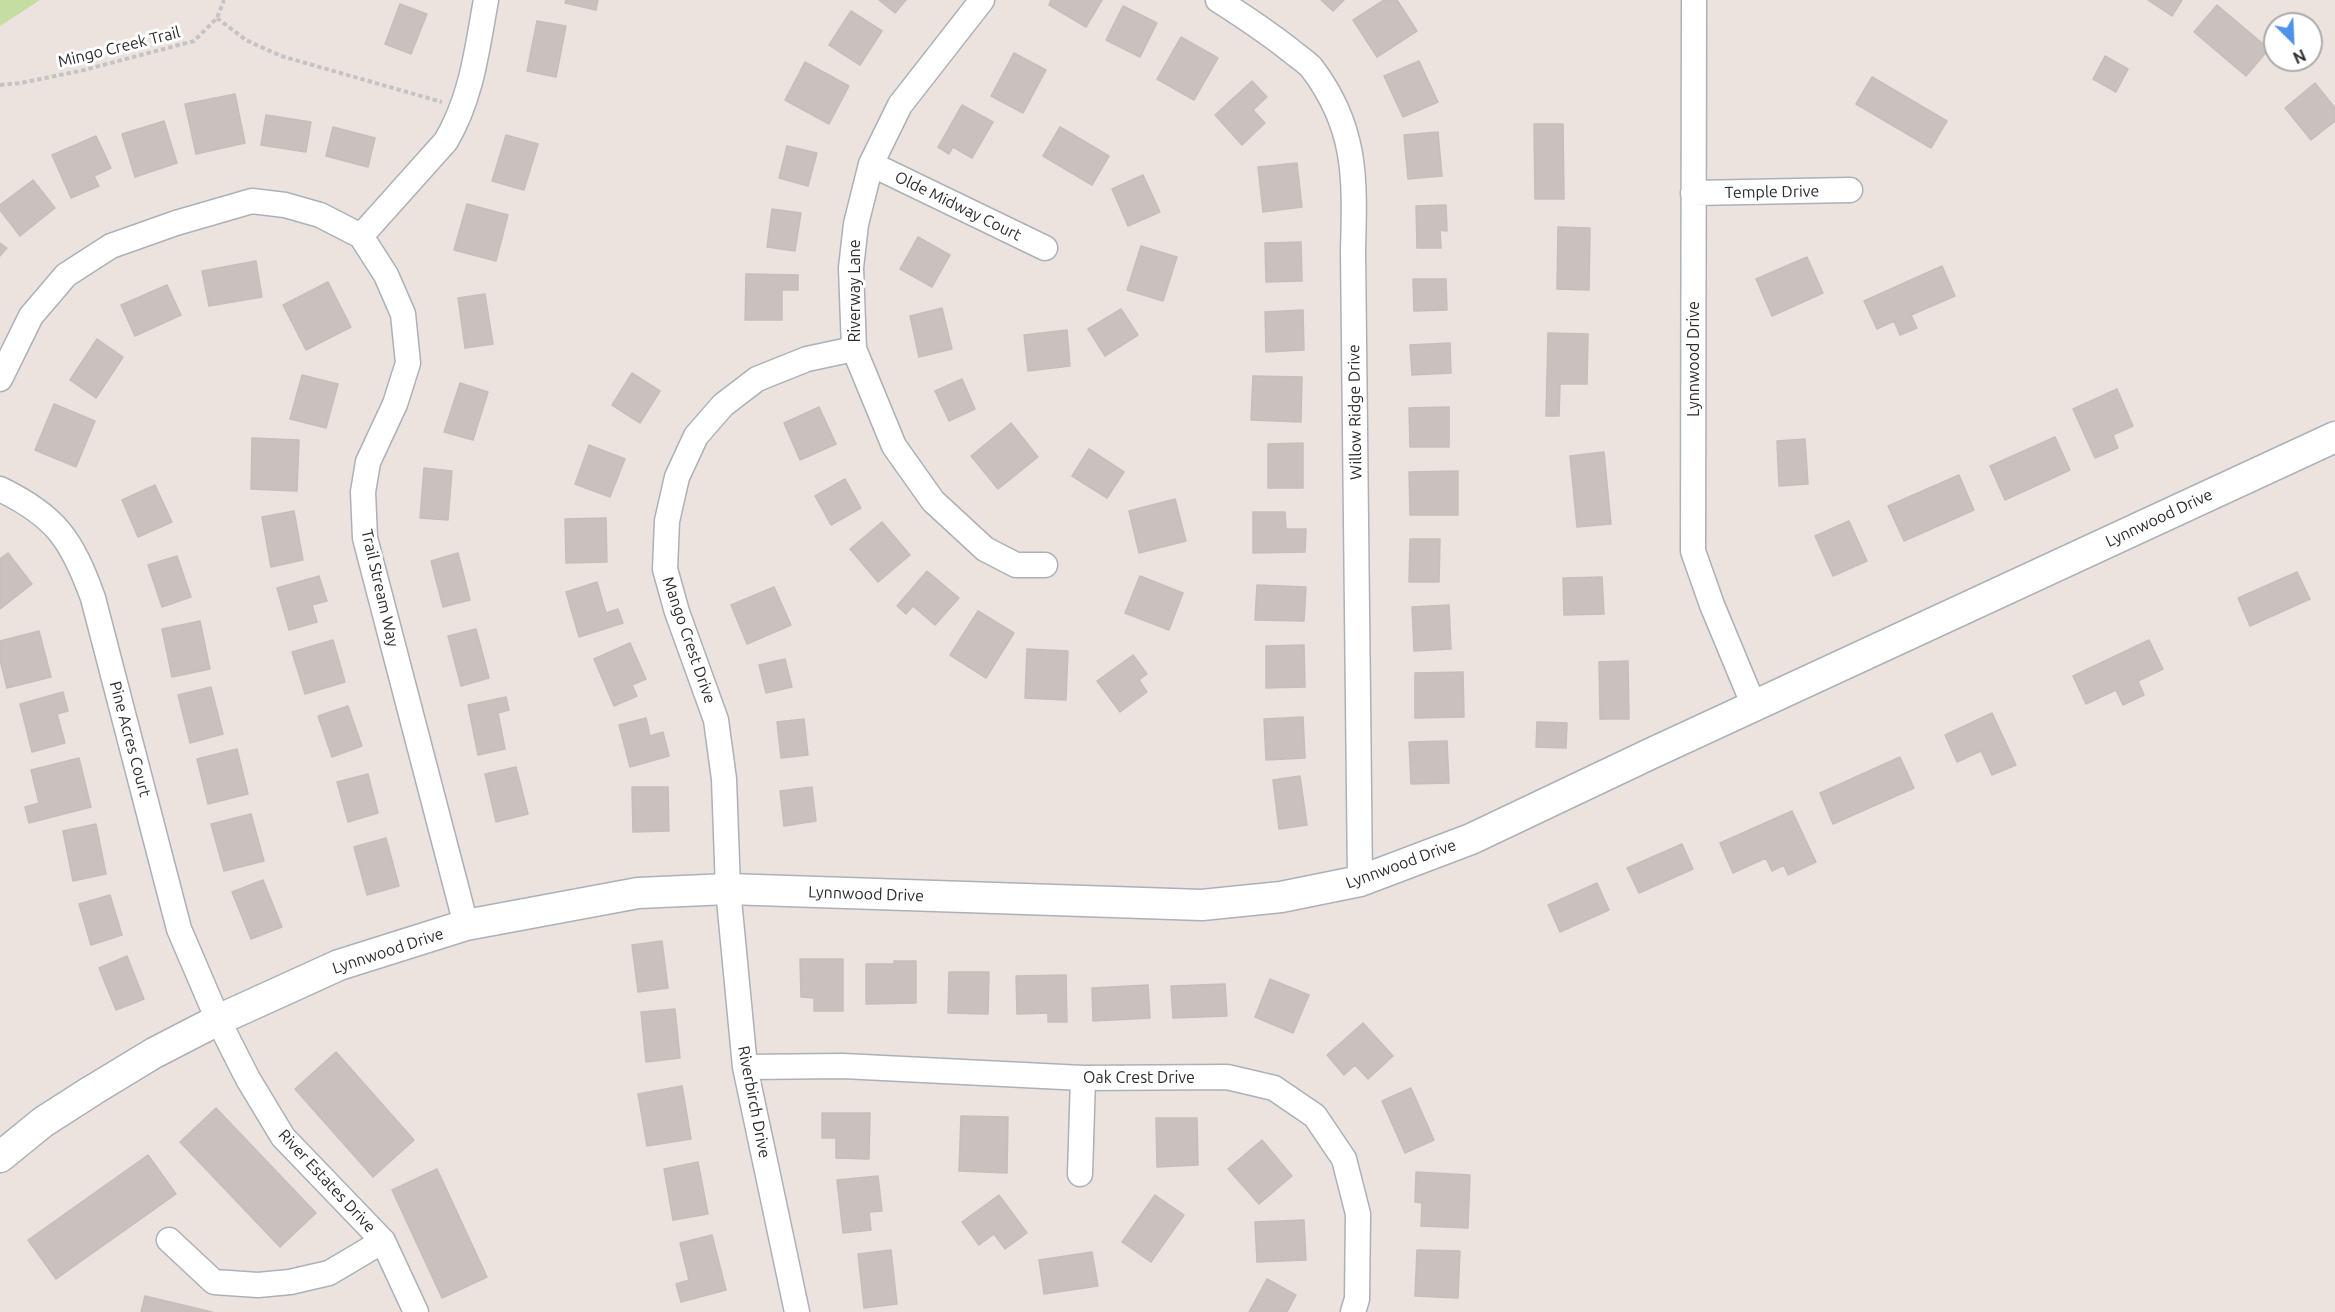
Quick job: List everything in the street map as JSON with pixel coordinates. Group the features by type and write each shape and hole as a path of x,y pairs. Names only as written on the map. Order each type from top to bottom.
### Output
{"street":[{"path":"361,236 446,141 464,108 486,0"},
{"name":"Riverway Lane","path":"982,0 900,105 871,164 856,224 851,268 854,349 894,446 933,501 985,549 1016,565 1045,565"},
{"name":"Willow Ridge Drive","path":"1218,0 1261,27 1310,66 1334,104 1348,138 1355,187 1353,274 1360,881"},
{"name":"Lynnwood Drive","path":"1694,0 1692,551 1754,706"},
{"name":"Olde Midway Court","path":"871,164 1046,248"},
{"name":"Temple Drive","path":"1693,193 1850,190"},
{"name":"Trail Stream Way","path":"0,379 31,316 66,275 111,246 176,223 252,201 285,205 320,215 361,236 387,275 403,314 408,363 395,404 368,462 363,492 365,538 466,925"},
{"name":"Mango Crest Drive","path":"728,889 724,779 716,720 677,612 665,569 667,521 677,477 696,436 723,405 757,380 807,359 854,349"},
{"name":"Lynnwood Drive","path":"0,1157 43,1122 93,1090 154,1053 218,1020 339,965 466,925 638,893 728,889 1202,905 1281,897 1360,881 1471,839 2335,437"},
{"name":"Pine Acres Court","path":"0,489 21,500 56,525 80,561 93,598 179,929 218,1020"},
{"name":"Riverbirch Drive","path":"728,889 745,1067 797,1312"},
{"name":"River Estates Drive","path":"218,1020 248,1079 283,1137 382,1240 416,1312"},
{"name":"Oak Crest Drive","path":"745,1067 843,1066 1083,1078 1227,1077 1274,1088 1316,1116 1344,1159 1358,1214 1357,1299 1353,1312"},
{"path":"1080,1174 1083,1078"},
{"path":"169,1240 214,1282 258,1285 290,1282 329,1273 382,1240"}],"path":[{"name":"Mingo Creek Trail","path":"0,85 84,70 194,40 217,18 224,0"},
{"path":"217,18 246,40 281,56 464,108"}],"green space":[{"path":"0,0 40,0 0,26"}],"building":[{"path":"566,0 598,0 596,10 565,3"},
{"path":"879,0 906,0 895,13"},
{"path":"1051,0 1102,0 1086,27 1049,5"},
{"path":"1321,0 1344,0 1333,11"},
{"path":"1384,0 1397,0 1417,31 1377,57 1353,20"},
{"path":"2148,0 2182,0 2172,16"},
{"path":"400,4 427,14 411,54 385,44"},
{"path":"2217,5 2263,44 2263,56 2246,76 2194,32"},
{"path":"1123,6 1157,23 1140,57 1106,40"},
{"path":"851,11 882,31 860,65 829,45"},
{"path":"537,21 566,26 556,77 527,71"},
{"path":"1181,37 1218,58 1194,100 1157,79"},
{"path":"1014,53 1046,70 1023,113 991,96"},
{"path":"2105,56 2128,69 2116,92 2093,79"},
{"path":"1419,61 1438,102 1403,117 1384,76"},
{"path":"805,62 849,86 829,124 785,100"},
{"path":"1872,77 1947,121 1931,148 1856,104"},
{"path":"1252,81 1267,97 1253,110 1265,123 1242,145 1215,115"},
{"path":"2315,83 2335,108 2335,121 2311,140 2285,108"},
{"path":"235,94 245,143 196,154 185,104"},
{"path":"962,105 993,122 972,158 953,147 949,154 938,147"},
{"path":"266,115 311,122 306,152 261,145"},
{"path":"164,121 177,163 135,177 122,134"},
{"path":"1534,124 1563,124 1564,199 1535,199"},
{"path":"333,127 375,138 368,167 326,156"},
{"path":"1060,127 1109,156 1092,185 1043,156"},
{"path":"1438,132 1442,176 1408,179 1404,135"},
{"path":"506,135 538,144 524,190 492,181"},
{"path":"96,136 111,168 94,176 99,186 71,198 52,155"},
{"path":"787,146 817,153 808,186 779,178"},
{"path":"1297,163 1302,207 1263,212 1258,167"},
{"path":"1143,175 1160,212 1128,226 1112,189"},
{"path":"33,180 55,208 20,236 0,210 0,205"},
{"path":"467,204 508,215 496,261 454,250"},
{"path":"1446,205 1447,231 1440,230 1441,248 1417,248 1416,206"},
{"path":"772,209 801,213 795,251 767,247"},
{"path":"1558,227 1590,228 1589,290 1557,289"},
{"path":"918,237 950,255 932,287 900,269"},
{"path":"1301,242 1302,281 1266,282 1265,243"},
{"path":"0,243 7,248 0,256"},
{"path":"1141,246 1177,257 1163,301 1127,290"},
{"path":"1807,257 1823,293 1772,316 1756,279"},
{"path":"256,261 262,297 209,306 202,271"},
{"path":"1942,266 1955,296 1911,315 1917,328 1900,335 1894,321 1877,329 1864,301"},
{"path":"746,274 798,275 798,290 782,290 782,320 745,320"},
{"path":"1413,279 1446,279 1447,310 1414,311"},
{"path":"328,282 351,327 306,350 283,305"},
{"path":"167,285 181,315 135,336 121,305"},
{"path":"485,294 493,344 465,348 458,298"},
{"path":"942,308 952,349 919,357 910,316"},
{"path":"1121,309 1138,335 1105,356 1088,329"},
{"path":"1303,310 1304,350 1266,352 1265,312"},
{"path":"1067,330 1070,366 1028,371 1024,335"},
{"path":"1548,333 1588,334 1587,384 1560,384 1559,416 1546,416"},
{"path":"97,339 123,357 96,398 70,380"},
{"path":"1450,343 1451,373 1412,375 1410,345"},
{"path":"632,373 660,391 640,423 612,405"},
{"path":"302,375 338,384 326,428 290,419"},
{"path":"1253,376 1302,377 1301,422 1251,420"},
{"path":"962,379 975,409 949,421 935,391"},
{"path":"460,383 488,392 473,440 444,432"},
{"path":"2117,389 2133,426 2113,435 2118,448 2095,458 2073,409"},
{"path":"54,404 95,421 76,467 35,450"},
{"path":"819,407 836,444 800,460 784,423"},
{"path":"1449,407 1449,447 1410,447 1409,408"},
{"path":"1011,423 1038,457 998,489 971,456"},
{"path":"2055,437 2070,470 2005,500 1990,466"},
{"path":"252,438 299,440 297,491 251,489"},
{"path":"1805,439 1808,484 1779,486 1777,441"},
{"path":"1303,443 1303,488 1268,488 1268,444"},
{"path":"589,445 625,459 610,497 575,484"},
{"path":"1089,449 1124,472 1107,498 1072,476"},
{"path":"1604,452 1611,524 1577,527 1570,456"},
{"path":"424,468 452,471 448,520 420,518"},
{"path":"1458,471 1458,515 1410,515 1409,472"},
{"path":"1959,475 1974,510 1904,541 1888,506"},
{"path":"845,479 861,508 831,525 815,496"},
{"path":"155,485 172,522 138,537 122,500"},
{"path":"1175,499 1186,541 1139,553 1129,511"},
{"path":"294,511 303,560 271,567 262,517"},
{"path":"1253,512 1285,512 1286,529 1306,529 1305,552 1253,553"},
{"path":"606,518 607,562 566,563 565,519"},
{"path":"1849,521 1867,561 1833,576 1815,536"},
{"path":"882,522 910,555 878,582 850,549"},
{"path":"1410,539 1440,539 1439,582 1409,582"},
{"path":"8,553 32,584 0,609 0,559"},
{"path":"458,553 470,600 443,607 431,561"},
{"path":"177,556 191,597 162,607 148,565"},
{"path":"927,571 959,598 935,625 913,606 906,614 897,606"},
{"path":"2297,572 2310,599 2250,626 2238,598"},
{"path":"319,576 327,601 312,605 317,622 289,630 277,588"},
{"path":"1140,576 1183,593 1169,630 1125,613"},
{"path":"1602,577 1604,614 1564,615 1563,578"},
{"path":"597,582 606,613 618,609 623,623 579,637 566,592"},
{"path":"1257,585 1306,587 1304,621 1255,620"},
{"path":"774,587 791,625 747,644 731,605"},
{"path":"1449,605 1451,649 1414,651 1412,607"},
{"path":"978,611 1014,633 986,678 950,655"},
{"path":"200,621 210,669 172,677 162,629"},
{"path":"476,629 489,678 461,686 448,636"},
{"path":"39,631 51,677 7,688 0,660 0,641"},
{"path":"333,640 345,682 305,694 292,652"},
{"path":"2149,640 2163,669 2138,681 2144,695 2123,705 2116,690 2086,704 2073,676"},
{"path":"630,643 646,679 632,685 637,696 614,706 594,659"},
{"path":"1304,645 1305,687 1266,688 1266,646"},
{"path":"1027,649 1068,651 1066,700 1025,698"},
{"path":"1133,655 1147,674 1139,680 1147,692 1120,712 1097,681"},
{"path":"785,659 792,687 766,693 759,665"},
{"path":"1628,661 1629,719 1600,719 1599,662"},
{"path":"1463,672 1464,717 1415,718 1415,673"},
{"path":"211,687 223,734 190,743 178,695"},
{"path":"63,692 68,711 57,714 65,743 32,752 20,704"},
{"path":"506,697 509,710 498,713 505,749 478,755 468,705"},
{"path":"348,706 362,746 332,757 318,716"},
{"path":"1992,713 2016,765 1992,775 1981,751 1957,762 1945,735"},
{"path":"1303,717 1305,758 1266,760 1264,719"},
{"path":"646,718 650,736 663,732 669,756 630,767 619,725"},
{"path":"804,719 808,755 781,758 777,722"},
{"path":"1537,722 1567,723 1566,748 1536,747"},
{"path":"1447,741 1449,783 1411,784 1409,742"},
{"path":"237,749 248,794 208,804 197,759"},
{"path":"1900,757 1914,788 1833,824 1820,793"},
{"path":"79,758 91,807 29,823 25,807 39,803 31,770"},
{"path":"516,767 528,814 496,822 485,774"},
{"path":"368,774 378,813 348,822 337,782"},
{"path":"1300,776 1307,825 1279,829 1273,780"},
{"path":"632,787 668,787 669,831 633,832"},
{"path":"812,787 816,821 784,826 780,791"},
{"path":"1792,811 1816,862 1788,875 1784,865 1772,871 1766,858 1733,873 1720,843"},
{"path":"251,814 264,861 224,871 211,824"},
{"path":"96,824 106,874 73,881 63,831"},
{"path":"386,838 399,886 367,895 354,847"},
{"path":"1682,844 1693,869 1639,893 1627,868"},
{"path":"263,880 282,927 251,939 232,892"},
{"path":"1597,883 1609,910 1560,932 1548,905"},
{"path":"110,895 122,935 91,945 79,904"},
{"path":"662,941 668,988 638,992 632,945"},
{"path":"127,956 144,999 116,1010 99,968"},
{"path":"800,959 843,959 843,1011 814,1011 814,998 801,997"},
{"path":"894,961 916,961 916,1003 866,1004 866,964 894,964"},
{"path":"949,972 989,972 988,1014 948,1013"},
{"path":"1066,975 1067,1022 1048,1022 1048,1013 1017,1014 1016,976"},
{"path":"1270,979 1309,995 1293,1033 1255,1017"},
{"path":"1225,984 1227,1016 1173,1018 1171,986"},
{"path":"1148,985 1150,1018 1093,1021 1092,988"},
{"path":"675,1009 680,1058 646,1062 641,1012"},
{"path":"1363,1023 1393,1056 1368,1079 1355,1065 1344,1075 1327,1055"},
{"path":"336,1052 414,1140 373,1177 295,1089"},
{"path":"682,1086 691,1139 647,1146 638,1094"},
{"path":"1411,1088 1434,1140 1405,1153 1382,1101"},
{"path":"216,1108 316,1213 280,1247 180,1142"},
{"path":"822,1113 870,1113 869,1159 836,1158 836,1138 822,1138"},
{"path":"961,1116 1008,1117 1007,1173 959,1171"},
{"path":"1156,1118 1197,1118 1198,1165 1157,1167"},
{"path":"1262,1140 1292,1176 1259,1204 1228,1169"},
{"path":"148,1155 176,1194 56,1279 28,1240"},
{"path":"698,1162 708,1214 673,1220 664,1169"},
{"path":"437,1169 487,1277 442,1298 392,1190"},
{"path":"1416,1172 1470,1175 1468,1228 1421,1226 1422,1203 1415,1202"},
{"path":"878,1176 882,1211 869,1212 871,1230 843,1233 837,1180"},
{"path":"999,1195 1027,1233 1005,1249 994,1234 979,1245 962,1222"},
{"path":"1155,1195 1184,1215 1151,1262 1122,1242"},
{"path":"1304,1220 1306,1260 1257,1262 1255,1222"},
{"path":"712,1235 726,1290 681,1302 676,1284 689,1280 680,1243"},
{"path":"891,1250 897,1304 864,1308 858,1254"},
{"path":"1417,1250 1460,1251 1458,1298 1415,1296"},
{"path":"1092,1252 1098,1286 1044,1294 1039,1260"},
{"path":"1267,1279 1296,1295 1287,1312 1249,1312"},
{"path":"145,1296 212,1312 141,1312"}]}
